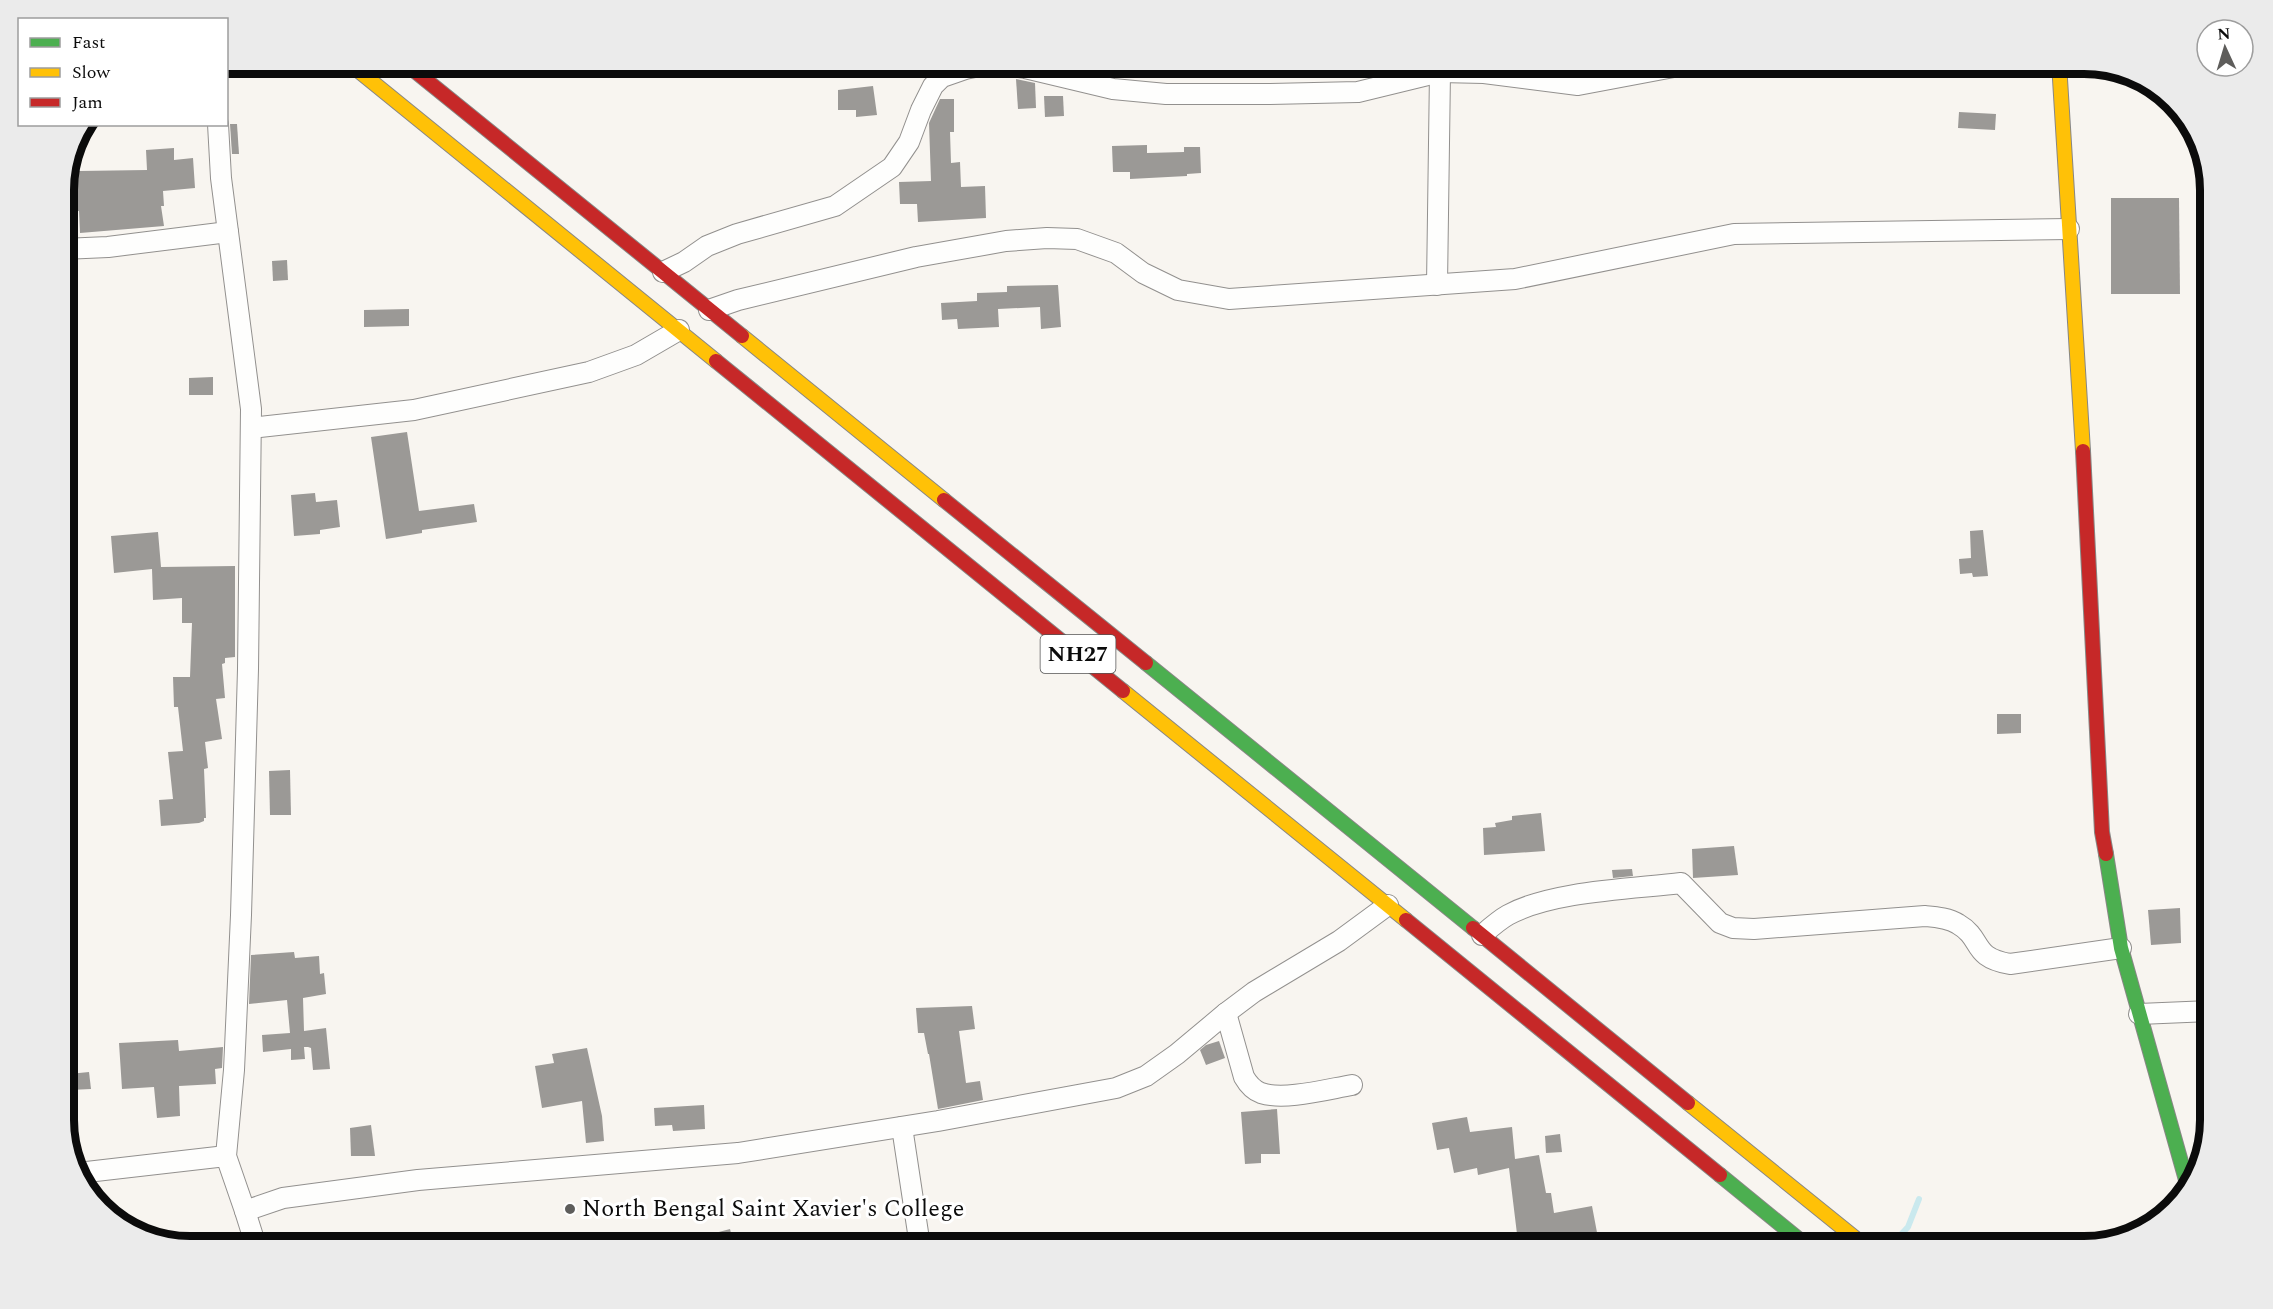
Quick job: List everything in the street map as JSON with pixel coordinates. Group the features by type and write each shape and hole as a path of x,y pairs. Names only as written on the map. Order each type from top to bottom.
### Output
{"main road":[{"name":"NH27","path":"363,74 1795,1236"},
{"name":"NH27","path":"419,74 1852,1236"},
{"path":"2060,74 2081,417 2102,832 2121,948 2185,1176"}],"street":[{"path":"663,272 684,262 707,246 737,234 835,206 845,200 892,167 909,142 933,86 942,77 951,74"},
{"path":"1050,74 1113,89 1166,94 1358,92 1432,74"},
{"path":"1437,285 1440,74"},
{"path":"1492,74 1578,85 1636,74"},
{"path":"218,126 221,178 251,410 248,669 241,915 234,1070 226,1156 253,1236"},
{"path":"709,310 738,300 916,256 1006,241 1047,238 1077,239 1116,253 1143,273 1178,290 1229,299 1515,279 1734,234 2069,229"},
{"path":"74,249 108,247 228,232"},
{"path":"250,428 414,410 589,372 636,355 679,330"},
{"path":"1482,935 1507,915 1535,904 1559,898 1681,883 1720,923 1733,928 1754,929 1925,916 1947,919 1959,924 1984,955 1993,961 2010,964 2121,948"},
{"path":"245,1210 284,1198 418,1180 738,1153 902,1127 1116,1088 1146,1076 1254,992 1339,941 1388,905"},
{"path":"2139,1014 2200,1011"},
{"path":"1226,1013 1244,1077 1249,1086 1259,1092 1272,1095 1298,1094 1352,1085"},
{"path":"902,1127 918,1236"},
{"path":"86,1172 226,1156"}],"building":[{"path":"1016,79 1035,83 1036,108 1018,109"},
{"path":"873,86 877,115 856,117 856,110 838,110 838,90"},
{"path":"1044,96 1063,96 1064,116 1045,117"},
{"path":"940,99 954,99 954,132 950,132 951,163 960,162 961,187 985,186 986,218 918,222 917,204 900,204 899,182 931,181 929,123"},
{"path":"1959,112 1996,114 1995,130 1958,128"},
{"path":"230,124 237,124 239,154 232,154"},
{"path":"1147,145 1147,153 1184,152 1184,147 1200,147 1201,173 1187,174 1187,176 1130,179 1130,172 1113,172 1112,146"},
{"path":"174,148 174,160 193,158 195,188 163,191 164,206 161,206 164,226 80,233 79,211 74,211 75,175 79,174 79,171 147,170 146,150"},
{"path":"2111,198 2179,198 2180,294 2111,294"},
{"path":"287,260 288,280 273,281 272,261"},
{"path":"1058,285 1061,327 1041,329 1040,307 998,309 999,327 958,329 957,319 942,320 941,303 977,301 977,293 1007,292 1007,286"},
{"path":"409,309 409,326 364,327 364,310"},
{"path":"213,377 213,395 189,395 189,378"},
{"path":"407,432 419,511 474,504 477,522 422,530 422,533 386,539 371,437"},
{"path":"315,493 316,502 337,500 340,527 320,530 320,534 294,536 291,495"},
{"path":"1983,530 1988,576 1973,577 1972,573 1960,574 1959,559 1971,558 1970,531"},
{"path":"158,532 161,567 235,566 235,657 225,658 225,663 222,664 225,698 216,699 222,739 205,742 208,768 204,769 206,818 199,823 161,826 159,800 173,799 168,752 183,751 178,707 174,707 173,677 190,677 192,623 182,623 182,598 153,600 152,569 114,573 111,536"},
{"path":"1997,714 2021,714 2021,733 1997,734"},
{"path":"290,770 291,815 270,815 269,771"},
{"path":"1541,813 1545,851 1484,855 1483,828 1496,827 1495,823 1512,820 1512,816"},
{"path":"1734,846 1738,875 1693,878 1692,849"},
{"path":"1632,869 1633,876 1613,878 1612,870"},
{"path":"2180,908 2181,943 2151,945 2148,910"},
{"path":"294,952 295,958 319,956 320,974 324,973 326,994 303,998 304,1031 326,1028 330,1069 313,1070 311,1048 308,1047 304,1047 305,1059 291,1060 291,1049 263,1052 262,1035 290,1033 287,1000 249,1004 251,955"},
{"path":"972,1006 975,1029 959,1031 966,1083 980,1081 983,1100 938,1109 924,1033 918,1033 916,1008"},
{"path":"178,1040 179,1051 223,1047 222,1068 215,1069 216,1084 179,1086 180,1116 157,1118 154,1087 122,1089 119,1043"},
{"path":"1219,1041 1225,1058 1206,1065 1200,1050 1206,1045"},
{"path":"587,1048 602,1116 604,1141 586,1143 582,1101 542,1108 535,1066 554,1063 552,1054"},
{"path":"89,1072 91,1089 74,1090 74,1074"},
{"path":"704,1105 705,1129 673,1131 672,1125 655,1126 654,1108"},
{"path":"1277,1109 1280,1154 1261,1154 1261,1163 1245,1164 1241,1112"},
{"path":"1467,1117 1470,1132 1512,1127 1515,1159 1539,1155 1546,1193 1551,1193 1554,1213 1592,1206 1598,1236 1520,1236 1517,1234 1509,1168 1478,1175 1477,1168 1454,1173 1449,1148 1437,1150 1432,1123"},
{"path":"371,1125 375,1156 351,1156 350,1128"},
{"path":"1560,1134 1562,1152 1546,1153 1545,1136"},
{"path":"730,1229 732,1236 704,1236"}],"waterway":[{"path":"1899,1236 1908,1227 1919,1199"}],"traffic: fast":[{"path":"1146,663 1473,928"},
{"path":"2106,854 2121,948 2185,1176"},
{"path":"1720,1175 1795,1236"}],"traffic: slow":[{"path":"363,74 716,361"},
{"path":"2060,74 2083,451"},
{"path":"742,336 944,500"},
{"path":"1123,691 1406,920"},
{"path":"1688,1103 1853,1236"}],"traffic: jam":[{"path":"419,74 742,336"},
{"path":"716,361 1123,691"},
{"path":"2083,451 2102,832 2106,854"},
{"path":"944,500 1146,663"},
{"path":"1406,920 1720,1175"},
{"path":"1473,928 1688,1103"}],"place":[{"name":"North Bengal Saint Xavier's College","path":"570,1209"}]}
